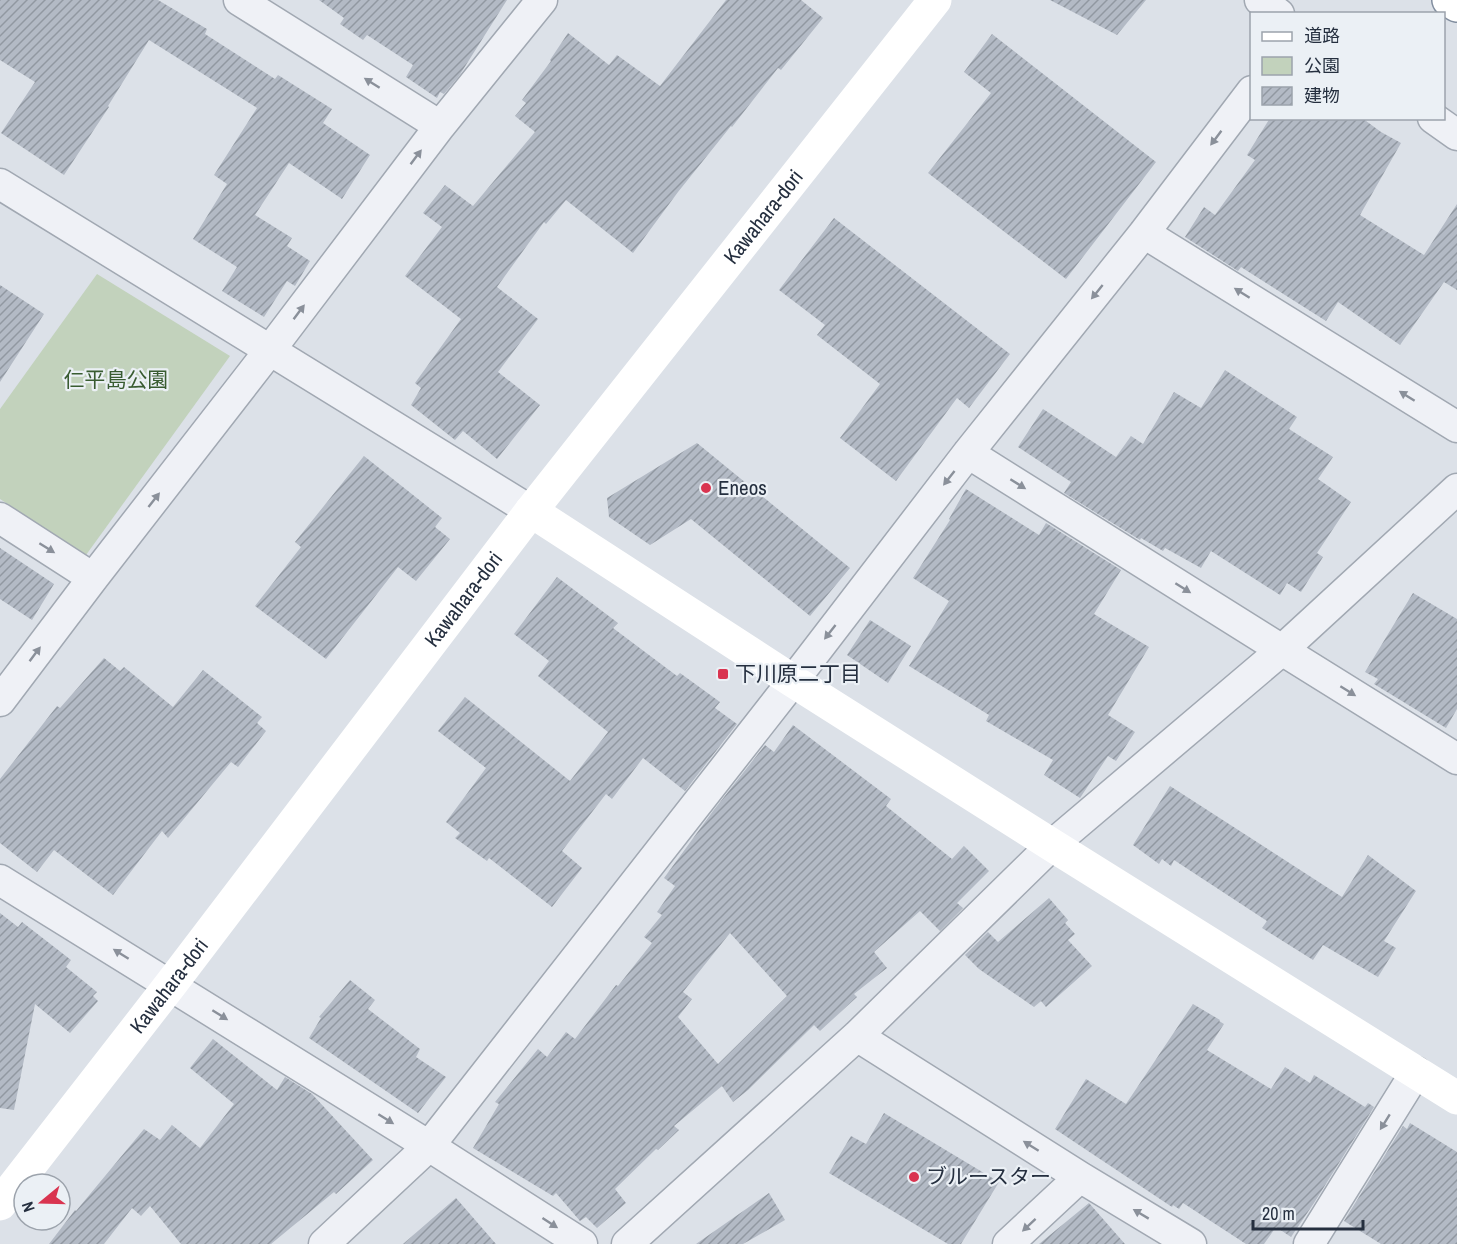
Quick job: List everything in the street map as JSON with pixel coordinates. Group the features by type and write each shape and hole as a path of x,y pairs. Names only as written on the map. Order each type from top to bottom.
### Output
{"main road":[{"name":"Kawahara-dori","path":"0,1204 531,512 935,0"},
{"path":"1449,0 1457,5"},
{"path":"531,512 1052,846 1457,1098"}],"street":[{"path":"239,0 440,126"},
{"path":"0,701 440,126 542,0"},
{"path":"1260,0 1276,12"},
{"path":"324,1244 429,1146 969,453 1144,233 1250,92"},
{"path":"1436,120 1457,135"},
{"path":"0,184 531,512"},
{"path":"1144,233 1457,427"},
{"path":"969,453 1457,759"},
{"path":"627,1244 857,1036 1052,846 1282,650 1457,489"},
{"path":"0,518 93,578"},
{"path":"0,880 171,984 582,1244"},
{"path":"857,1036 1080,1177 1191,1244"},
{"path":"1310,1244 1416,1072"},
{"path":"1008,1244 1080,1177"}],"green space":[{"name":"仁平島公園","path":"97,274 230,356 86,555 0,499 0,409"}],"building":[{"path":"0,0 158,0 207,29 205,34 275,79 278,75 332,109 323,123 370,155 342,199 289,163 255,215 292,238 287,246 310,261 295,286 287,281 264,317 222,291 237,267 193,239 227,184 214,175 257,108 149,40 109,107 64,175 1,133 35,82 0,60"},
{"path":"319,0 507,0 459,76 444,94 440,92 437,98 406,77 413,65 367,35 363,40 340,24 344,18"},
{"path":"726,0 801,0 823,18 781,70 778,68 731,126 633,253 566,200 546,224 544,222 497,287 538,319 498,372 540,405 497,459 463,431 455,440 411,405 421,388 415,383 461,319 405,276 442,227 423,213 445,185 473,206 535,132 515,116 526,103 522,100 551,61 568,33 609,65 617,55 660,86"},
{"path":"1050,0 1146,0 1117,35"},
{"path":"992,34 1156,162 1066,279 928,173 991,93 964,72"},
{"path":"1269,120 1365,120 1401,143 1360,215 1424,255 1457,204 1457,290 1444,282 1400,345 1338,302 1326,321 1241,267 1238,271 1185,237 1204,207 1215,215 1255,160 1247,155"},
{"path":"834,218 1010,354 969,408 957,398 896,481 840,438 880,384 817,335 825,325 779,290"},
{"path":"0,285 44,314 0,382"},
{"path":"1225,370 1297,417 1289,429 1333,457 1318,479 1351,502 1317,553 1323,557 1301,592 1287,583 1280,595 1211,551 1201,568 1165,548 1163,551 1141,538 1140,540 1064,493 1071,482 1018,447 1043,409 1116,457 1131,436 1143,444 1174,392 1201,408"},
{"path":"697,443 850,568 810,616 691,519 650,545 609,517 607,498"},
{"path":"364,456 442,518 435,527 450,539 416,581 398,567 326,659 255,606 301,547 295,542"},
{"path":"966,489 1039,535 1046,523 1121,570 1094,614 1149,647 1108,715 1135,732 1116,761 1108,756 1080,798 1044,775 1053,760 986,721 989,715 909,666 949,601 913,578 950,520"},
{"path":"0,548 54,584 32,620 0,599"},
{"path":"557,577 618,623 613,628 677,676 680,673 720,702 715,708 737,724 685,791 643,758 612,799 606,794 562,851 582,868 552,907 489,858 487,861 455,838 460,833 446,822 486,768 438,731 465,697 570,781 608,732 538,676 549,661 514,634"},
{"path":"1413,593 1457,619 1457,709 1446,728 1374,684 1378,679 1365,672"},
{"path":"870,620 911,646 888,683 847,655"},
{"path":"104,658 120,671 124,667 173,707 203,670 262,717 257,723 266,731 238,767 231,762 168,838 162,831 113,895 54,850 37,872 0,843 0,779 57,706 60,708"},
{"path":"793,725 891,799 886,806 952,859 964,846 989,871 957,903 963,908 940,931 920,911 874,952 887,968 854,994 857,997 820,1031 814,1025 748,1090 733,1102 722,1086 674,1126 679,1130 615,1189 626,1203 597,1228 586,1217 580,1221 556,1193 553,1196 473,1148 499,1104 495,1102 538,1049 547,1057 566,1032 575,1039 616,985 618,986 652,943 644,937 662,915 657,912 675,886 664,878 765,745 774,752","holes":["730,933 787,996 718,1064 678,1017 692,999 683,992"]},
{"path":"1170,786 1342,897 1368,855 1416,891 1384,941 1396,948 1378,977 1323,945 1313,960 1262,928 1267,921 1174,860 1171,866 1162,859 1159,864 1133,845"},
{"path":"1049,898 1068,920 1065,923 1075,934 1068,940 1092,966 1046,1007 1041,1001 1034,1007 979,969 965,955 988,932 998,942"},
{"path":"0,913 18,927 22,922 71,960 66,967 97,992 93,996 98,1001 70,1033 35,1004 14,1110 0,1108"},
{"path":"350,980 375,1000 368,1009 420,1049 416,1057 446,1077 418,1113 309,1038 321,1018 319,1017"},
{"path":"1193,1004 1224,1024 1207,1050 1271,1089 1285,1067 1310,1083 1314,1075 1365,1107 1368,1103 1374,1107 1291,1237 1276,1227 1264,1244 1246,1244 1183,1203 1179,1209 1173,1205 1172,1207 1055,1129 1086,1079 1126,1104"},
{"path":"213,1039 277,1090 285,1077 312,1094 373,1160 336,1194 334,1192 271,1244 181,1244 150,1206 141,1216 132,1208 104,1244 49,1244 58,1232 72,1232 72,1214 144,1129 160,1140 172,1125 200,1148 234,1104 190,1068"},
{"name":"ブルースター","path":"884,1113 999,1182 961,1244 948,1244 829,1173 851,1136 866,1144"},
{"path":"1410,1123 1457,1152 1457,1244 1381,1244 1344,1221 1403,1126 1407,1129"},
{"path":"769,1193 785,1220 743,1244 696,1244"},
{"path":"456,1198 496,1244 403,1244"},
{"path":"1089,1203 1125,1244 1039,1244"}],"place":[{"name":"Eneos","path":"706,488"},
{"name":"下川原二丁目","path":"723,674"},
{"name":"ブルースター","path":"914,1177"}]}
